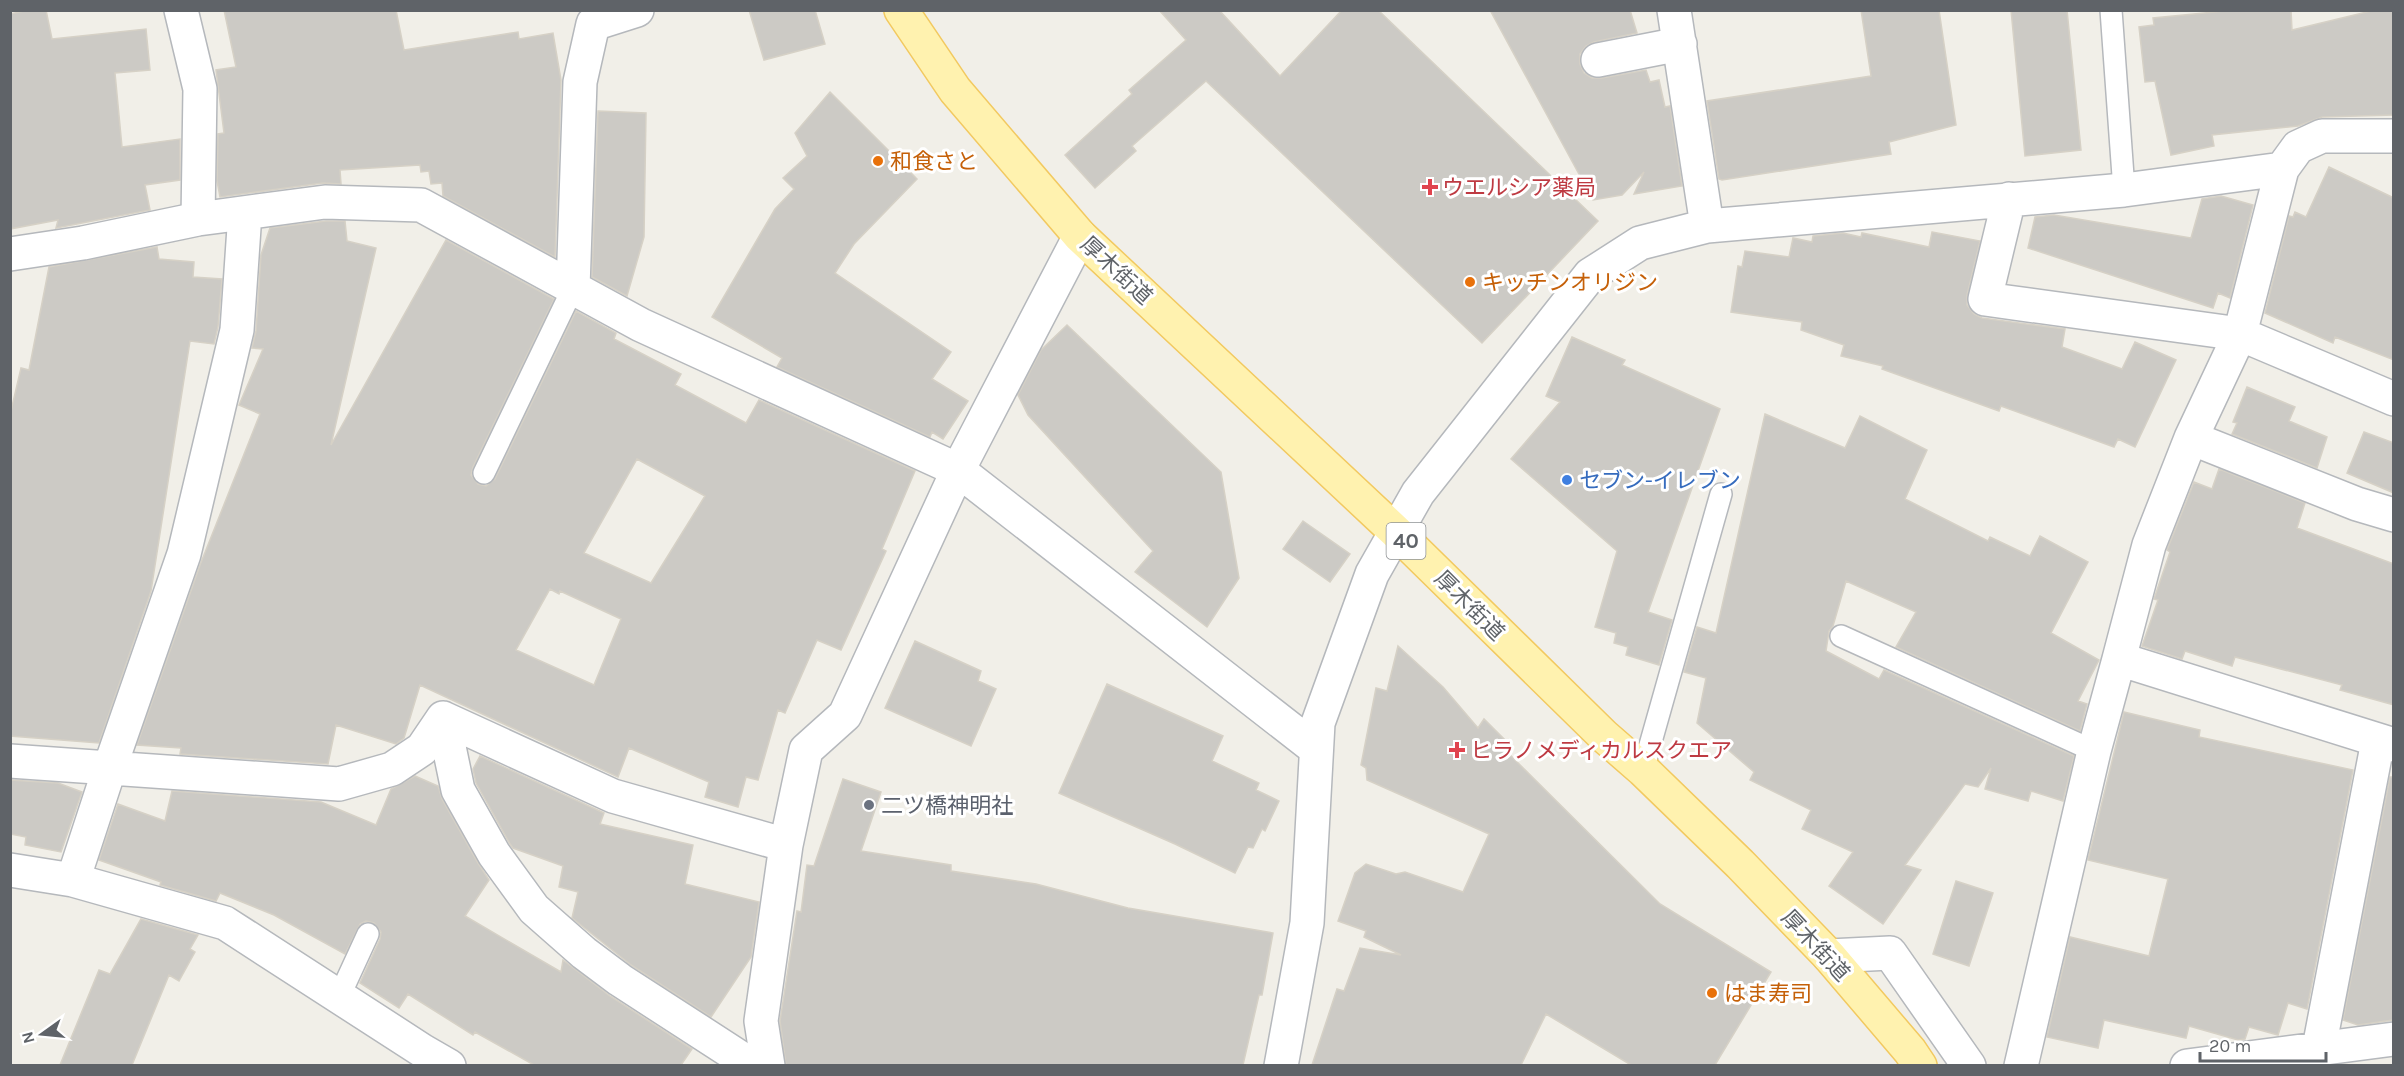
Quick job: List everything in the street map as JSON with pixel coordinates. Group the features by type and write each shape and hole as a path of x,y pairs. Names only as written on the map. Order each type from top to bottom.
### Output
{"main road":[{"name":"厚木街道","path":"901,10 955,90 1080,236 1395,531 1604,736 1643,770 1829,956 1920,1065"}],"street":[{"path":"181,10 200,89 198,219"},
{"path":"573,288 580,82 585,58 593,24 637,10"},
{"path":"1674,10 1707,226"},
{"path":"1598,60 1680,44"},
{"path":"2021,1065 2094,751 2149,545 2191,438 2240,334 2282,169 2298,147 2322,136 2394,136"},
{"path":"1281,1065 1307,923 1318,723 1372,574 1418,493 1590,275 1640,243 1707,226 2124,190 2282,169"},
{"path":"2009,199 1985,299 2240,334 2394,399"},
{"path":"10,254 83,243 198,219 326,201 422,206 641,325 958,470 1316,748"},
{"path":"73,880 184,554 237,330 245,213"},
{"path":"768,1065 761,1021 786,845 806,750 845,715 958,470 1080,236"},
{"path":"2191,438 2357,504 2394,515"},
{"path":"2119,659 2386,743 2319,1048"},
{"path":"10,760 339,784 392,770 422,749 443,718"},
{"path":"443,718 613,796 786,845"},
{"path":"443,718 458,790 494,854 534,909 584,953 620,980 753,1065"},
{"path":"10,870 73,880 225,923 339,997 428,1061"},
{"path":"1829,956 1890,953 1969,1065"},
{"path":"2187,1065 2394,1039"}],"lane":[{"path":"2112,10 2124,190"},
{"path":"484,473 573,288"},
{"path":"1643,770 1721,494"},
{"path":"1841,636 2094,751"},
{"path":"339,997 368,934"}],"building":[{"path":"28,10 46,10 52,39 146,29 150,70 115,73 122,147 180,139 180,180 145,185 150,210 56,228 58,220 10,229 10,14"},
{"path":"224,10 396,10 404,50 518,32 519,39 553,33 561,80 555,257 443,196 442,183 431,184 429,171 421,172 420,165 340,170 341,184 323,183 220,197 217,181 218,134 224,133 216,70 236,67"},
{"path":"749,10 815,10 825,44 764,60"},
{"name":"ウエルシア薬局","path":"1159,10 1219,10 1280,76 1342,10 1378,10 1598,221 1482,343 1206,81 1132,146 1136,151 1095,188 1065,155 1132,94 1129,90 1186,40"},
{"path":"1490,10 1630,10 1637,33 1594,42 1586,46 1580,54 1580,64 1584,73 1592,78 1646,70 1650,82 1659,80 1665,107 1670,106 1682,186 1634,194 1644,172 1622,195 1593,200"},
{"path":"1861,10 1939,10 1956,125 1889,142 1891,154 1719,179 1707,101 1871,76"},
{"path":"2011,10 2067,10 2081,150 2025,156"},
{"path":"2235,10 2291,10 2292,30 2375,10 2394,10 2394,115 2322,117 2298,126 2212,135 2214,146 2171,155 2155,81 2145,82 2139,27 2154,25 2153,18"},
{"path":"830,92 917,179 854,244 835,273 951,352 932,379 968,401 943,439 932,432 930,437 777,367 782,358 712,317 775,209 794,189 783,178 807,156 795,133"},
{"path":"598,111 646,113 644,237 627,296 592,277"},
{"path":"2329,167 2394,198 2394,360 2335,337 2333,343 2265,313 2289,216 2293,217 2295,212 2306,217"},
{"path":"2221,196 2253,205 2230,298 2218,293 2213,308 2028,248 2035,217 2054,215 2191,238 2202,199"},
{"path":"345,221 347,241 376,248 331,445 446,240 554,299 473,467 471,475 478,484 486,486 495,479 576,311 616,333 614,339 681,374 675,385 746,423 759,400 915,471 882,549 886,551 841,650 817,640 785,713 778,710 758,780 746,777 738,807 705,797 709,782 629,748 618,777 420,685 404,738 396,744 336,725 328,764 180,754 181,748 137,745 200,565 260,414 239,405 263,349 252,348 256,331 261,255 270,228","holes":["637,459 705,496 651,583 584,553","550,589 559,594 560,591 621,619 594,685 516,650"]},
{"path":"1932,232 1980,241 1967,295 1967,305 1974,314 1982,318 2065,329 2062,347 2122,369 2135,342 2176,360 2135,447 2118,439 2114,447 2001,406 1999,411 1882,369 1883,366 1841,356 1844,345 1801,330 1802,322 1731,312 1738,266 1742,267 1745,251 1789,257 1793,238 1812,242 1813,236 1843,233 1861,237 1862,233 1929,247"},
{"path":"157,247 159,259 194,262 193,277 222,279 218,327 214,344 190,341 151,591 99,743 10,736 10,415 21,368 29,370 49,267"},
{"path":"1067,325 1221,472 1239,578 1207,627 1135,572 1153,551 1028,415 1018,395 1041,350"},
{"path":"1572,337 1625,360 1622,365 1720,409 1648,612 1672,620 1659,665 1626,655 1628,647 1614,643 1616,633 1595,627 1617,551 1511,459 1560,402 1546,396"},
{"path":"2247,387 2295,407 2289,421 2327,437 2317,468 2232,434 2237,423 2233,422"},
{"path":"1765,414 1845,448 1860,416 1927,450 1905,499 1988,541 1990,537 2030,556 2040,536 2088,562 2051,633 2099,660 2078,701 2087,704 2080,731 1896,647 1916,612 1846,581 1833,626 1829,631 1826,651 1879,679 1884,670 2074,756 2063,801 2031,791 2028,801 1985,789 1991,768 1978,787 1965,784 1905,865 1921,870 1883,924 1829,886 1853,852 1802,829 1811,810 1750,780 1754,772 1697,723 1706,678 1684,672 1697,627 1716,633"},
{"path":"2364,432 2394,443 2394,493 2347,473"},
{"path":"2219,469 2305,503 2297,528 2394,564 2394,705 2340,690 2342,685 2235,657 2232,666 2185,651 2182,659 2142,646 2158,600 2154,599 2170,552 2167,550 2194,482 2212,489"},
{"path":"1303,521 1350,554 1330,582 1283,549"},
{"path":"915,641 981,671 978,681 996,689 971,746 885,708"},
{"path":"1398,646 1443,687 1478,728 1484,719 1508,743 1505,750 1660,904 1771,972 1715,1065 1631,1065 1546,1014 1521,1065 1312,1065 1337,989 1344,991 1360,948 1401,955 1364,937 1366,931 1338,921 1355,873 1366,864 1396,874 1405,872 1463,892 1489,834 1367,780 1366,768 1361,765 1376,688 1387,691"},
{"path":"1107,684 1223,736 1212,761 1259,783 1256,790 1279,801 1265,831 1262,829 1253,848 1248,847 1235,873 1059,793"},
{"path":"2124,712 2200,730 2199,737 2353,770 2307,1009 2288,1003 2278,1035 2249,1027 2245,1039 2238,1040 2189,1026 2186,1038 2104,1020 2098,1048 2047,1037 2070,937 2149,956 2168,879 2088,860"},
{"path":"480,756 604,813 600,824 693,845 685,884 759,902 751,957 711,1017 631,965 572,918 578,892 559,887 563,866 513,848 510,844 476,783 473,769"},
{"path":"415,776 438,786 442,799 489,880 465,916 561,972 563,960 610,996 692,1049 681,1065 534,1065 475,1032 473,1035 408,994 399,1008 360,983 380,939 381,932 374,923 366,921 360,924 345,954 274,915 220,893 216,901 160,885 161,882 99,860 118,804 165,821 172,791 321,802 376,825 391,789"},
{"path":"2390,777 2394,777 2393,1020 2358,1025 2343,1020"},
{"path":"843,779 881,792 861,851 951,865 951,871 1036,884 1128,908 1273,933 1262,995 1259,995 1243,1065 786,1065 780,1021 797,911 801,912 807,865 814,866"},
{"path":"10,780 58,783 82,792 61,852 25,845 26,837 10,834"},
{"path":"1956,881 1993,893 1969,966 1933,954"},
{"path":"141,919 198,935 190,949 195,952 179,981 169,975 132,1065 60,1065 99,970 110,974"}],"place":[{"name":"和食さと","path":"878,161"},
{"name":"ウエルシア薬局","path":"1430,187"},
{"name":"キッチンオリジン","path":"1470,282"},
{"name":"セブン-イレブン","path":"1567,480"},
{"name":"ヒラノメディカルスクエア","path":"1457,750"},
{"name":"二ツ橋神明社","path":"869,805"},
{"name":"はま寿司","path":"1712,993"}]}
